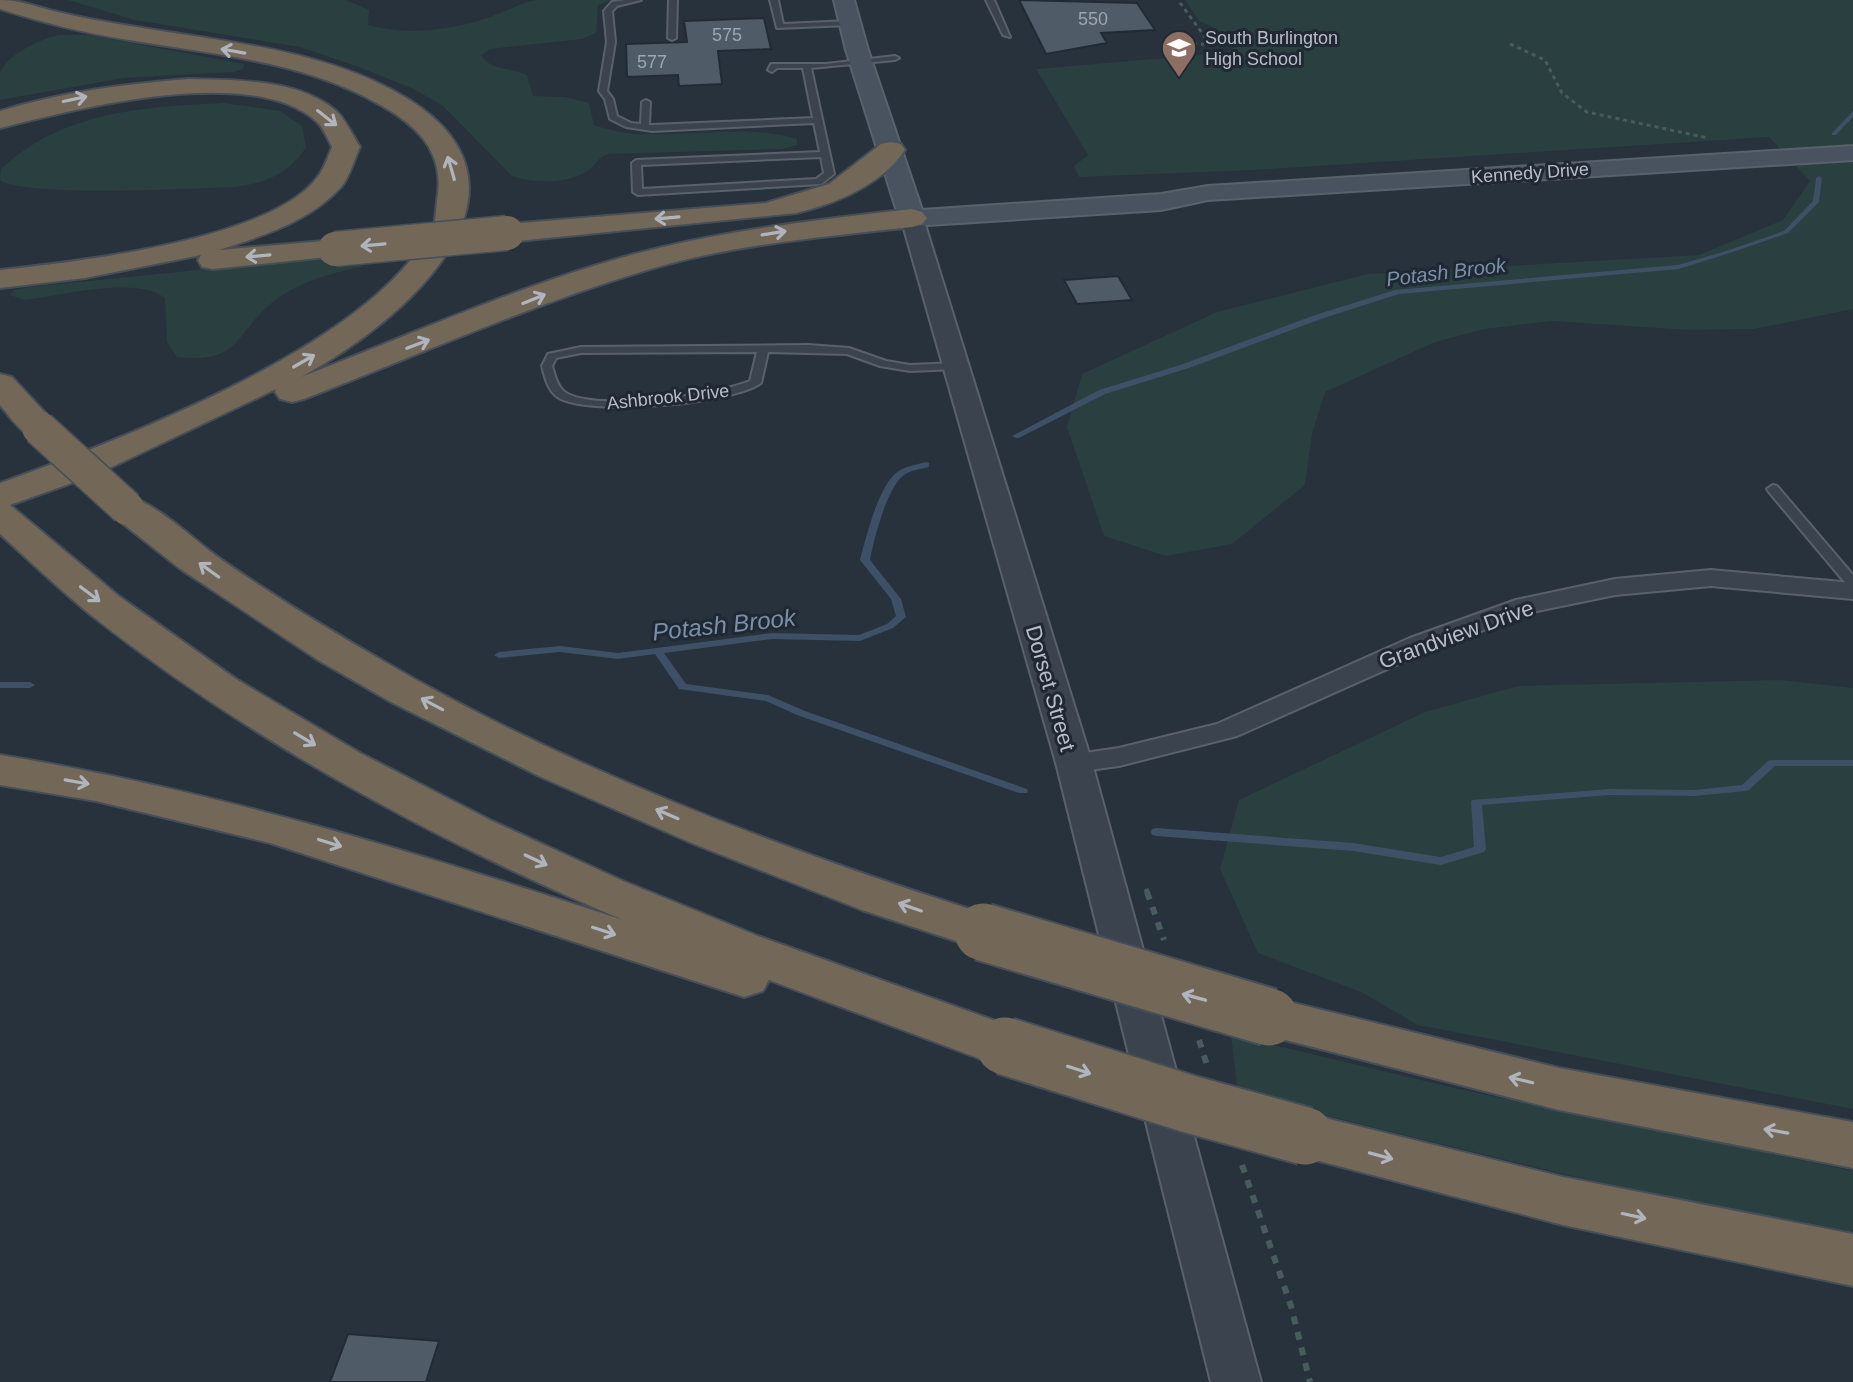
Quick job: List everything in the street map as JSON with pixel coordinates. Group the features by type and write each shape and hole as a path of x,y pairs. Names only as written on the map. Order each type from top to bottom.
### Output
{"highway":[{"path":"0,2 72,21 290,62 351,81 392,100 418,119 439,141 449,158 455,178 450,219 433,252 407,284 370,318 324,349 257,386 55,476"},
{"path":"0,120 97,94 162,87 219,87 266,92 305,104 332,120 345,140 343,161 329,182 300,205 256,227 162,257 47,274"},
{"path":"767,210 837,193 853,184 891,150"},
{"path":"0,496 243,410 556,290 640,262 741,238 908,209"},
{"path":"0,279 767,210 908,209"},
{"path":"0,384 39,428 127,508 216,576 288,623 500,739 600,786 791,865 983,932 1269,1017 1559,1089 1853,1145"},
{"path":"15,529 109,608 222,688 309,742 520,853 659,915 856,993 1005,1046 1189,1104 1577,1204 1853,1260"},
{"path":"0,770 80,782 226,813 396,863 772,987 1005,1046"}],"main road":[{"name":"Dorset Street","path":"844,0 908,209"},
{"name":"Kennedy Drive","path":"908,209 1161,202 1208,193 1853,153"}],"street":[{"name":"Dorset Street","path":"908,209 1074,763 1236,1382"},
{"name":"Grandview Drive","path":"1074,763 1119,757 1227,730 1420,644 1525,606 1615,587 1711,578 1853,591"}],"lane":[{"path":"637,0 615,4 608,11 611,42 603,91 609,99 613,117 629,125 645,127 818,120"},
{"path":"672,38 673,0"},
{"path":"774,0 780,26 850,23"},
{"path":"990,0 1007,35"},
{"path":"772,70 782,65 807,66 895,58"},
{"path":"807,66 825,154 829,174 818,182 638,192 636,163 825,154"},
{"path":"645,127 646,102"},
{"name":"Ashbrook Drive","path":"763,348 755,383 740,389 625,404 592,405 570,400 557,392 547,366 552,356 581,350 763,348 849,351 884,364 910,368 956,366"},
{"path":"1773,489 1853,583"}],"path":[{"path":"1177,44 1210,44 1178,0"},
{"path":"1510,44 1545,60 1562,93 1587,112 1656,128 1699,134 1713,141"}],"green space":[{"path":"68,0 346,0 369,10 368,25 414,31 461,25 537,0 611,0 598,5 596,33 582,39 490,49 481,55 490,64 527,75 533,96 565,97 589,103 594,125 642,134 772,134 797,139 797,145 783,149 608,154 589,170 572,178 551,181 521,179 512,176 443,106 414,89 356,66 300,47 135,20"},
{"path":"1185,0 1853,0 1853,309 1754,329 1689,330 1552,321 1485,329 1435,342 1325,392 1312,434 1305,485 1232,544 1166,556 1104,536 1067,427 1082,374 1217,312 1368,274 1699,255 1783,220 1810,181 1769,137 1253,170 1079,177 1074,166 1088,155 1036,69 1224,53 1236,47 1227,34 1199,21"},
{"path":"59,35 88,35 244,64 243,69 234,72 124,78 0,100 0,74 9,60 34,44"},
{"path":"224,103 280,111 302,126 306,148 291,165 275,176 235,187 41,189 15,186 0,180 1,169 25,150 77,124 134,110"},
{"path":"336,256 370,259 368,264 293,289 260,314 225,352 198,358 177,357 167,342 165,298 152,291 117,287 24,300 10,295 15,290 30,287"},
{"path":"1780,680 1853,688 1853,1109 1418,1025 1361,992 1258,953 1220,869 1239,800 1425,712 1518,686"},
{"path":"1231,1035 1459,1089 1853,1171 1853,1236 1572,1176 1238,1094"}],"building":[{"path":"1019,0 1137,3 1155,30 1101,33 1107,43 1046,54"},
{"path":"764,18 771,49 718,51 722,84 679,86 678,75 627,77 626,44 687,42 684,21"},
{"path":"1118,276 1132,300 1077,304 1064,280"},
{"path":"348,1334 439,1341 426,1382 330,1382"}],"waterway":[{"name":"Potash Brook","path":"1834,134 1853,113"},
{"name":"Potash Brook","path":"1016,436 1102,392 1398,292 1679,267 1731,251 1786,232 1816,202 1819,178"},
{"name":"Potash Brook","path":"499,655 560,649 618,656 772,636 860,638 890,626 901,617 896,599 865,560 878,513 889,488 901,473 926,465"},
{"path":"658,652 683,687 768,698 801,713 1023,791"},
{"name":"Potash Brook","path":"0,685 30,685"},
{"path":"1156,832 1353,847 1441,861 1480,849 1476,802 1610,792 1695,793 1745,788 1772,763 1853,763"}],"place":[{"name":"South Burlington High School","path":"1179,79"}]}
